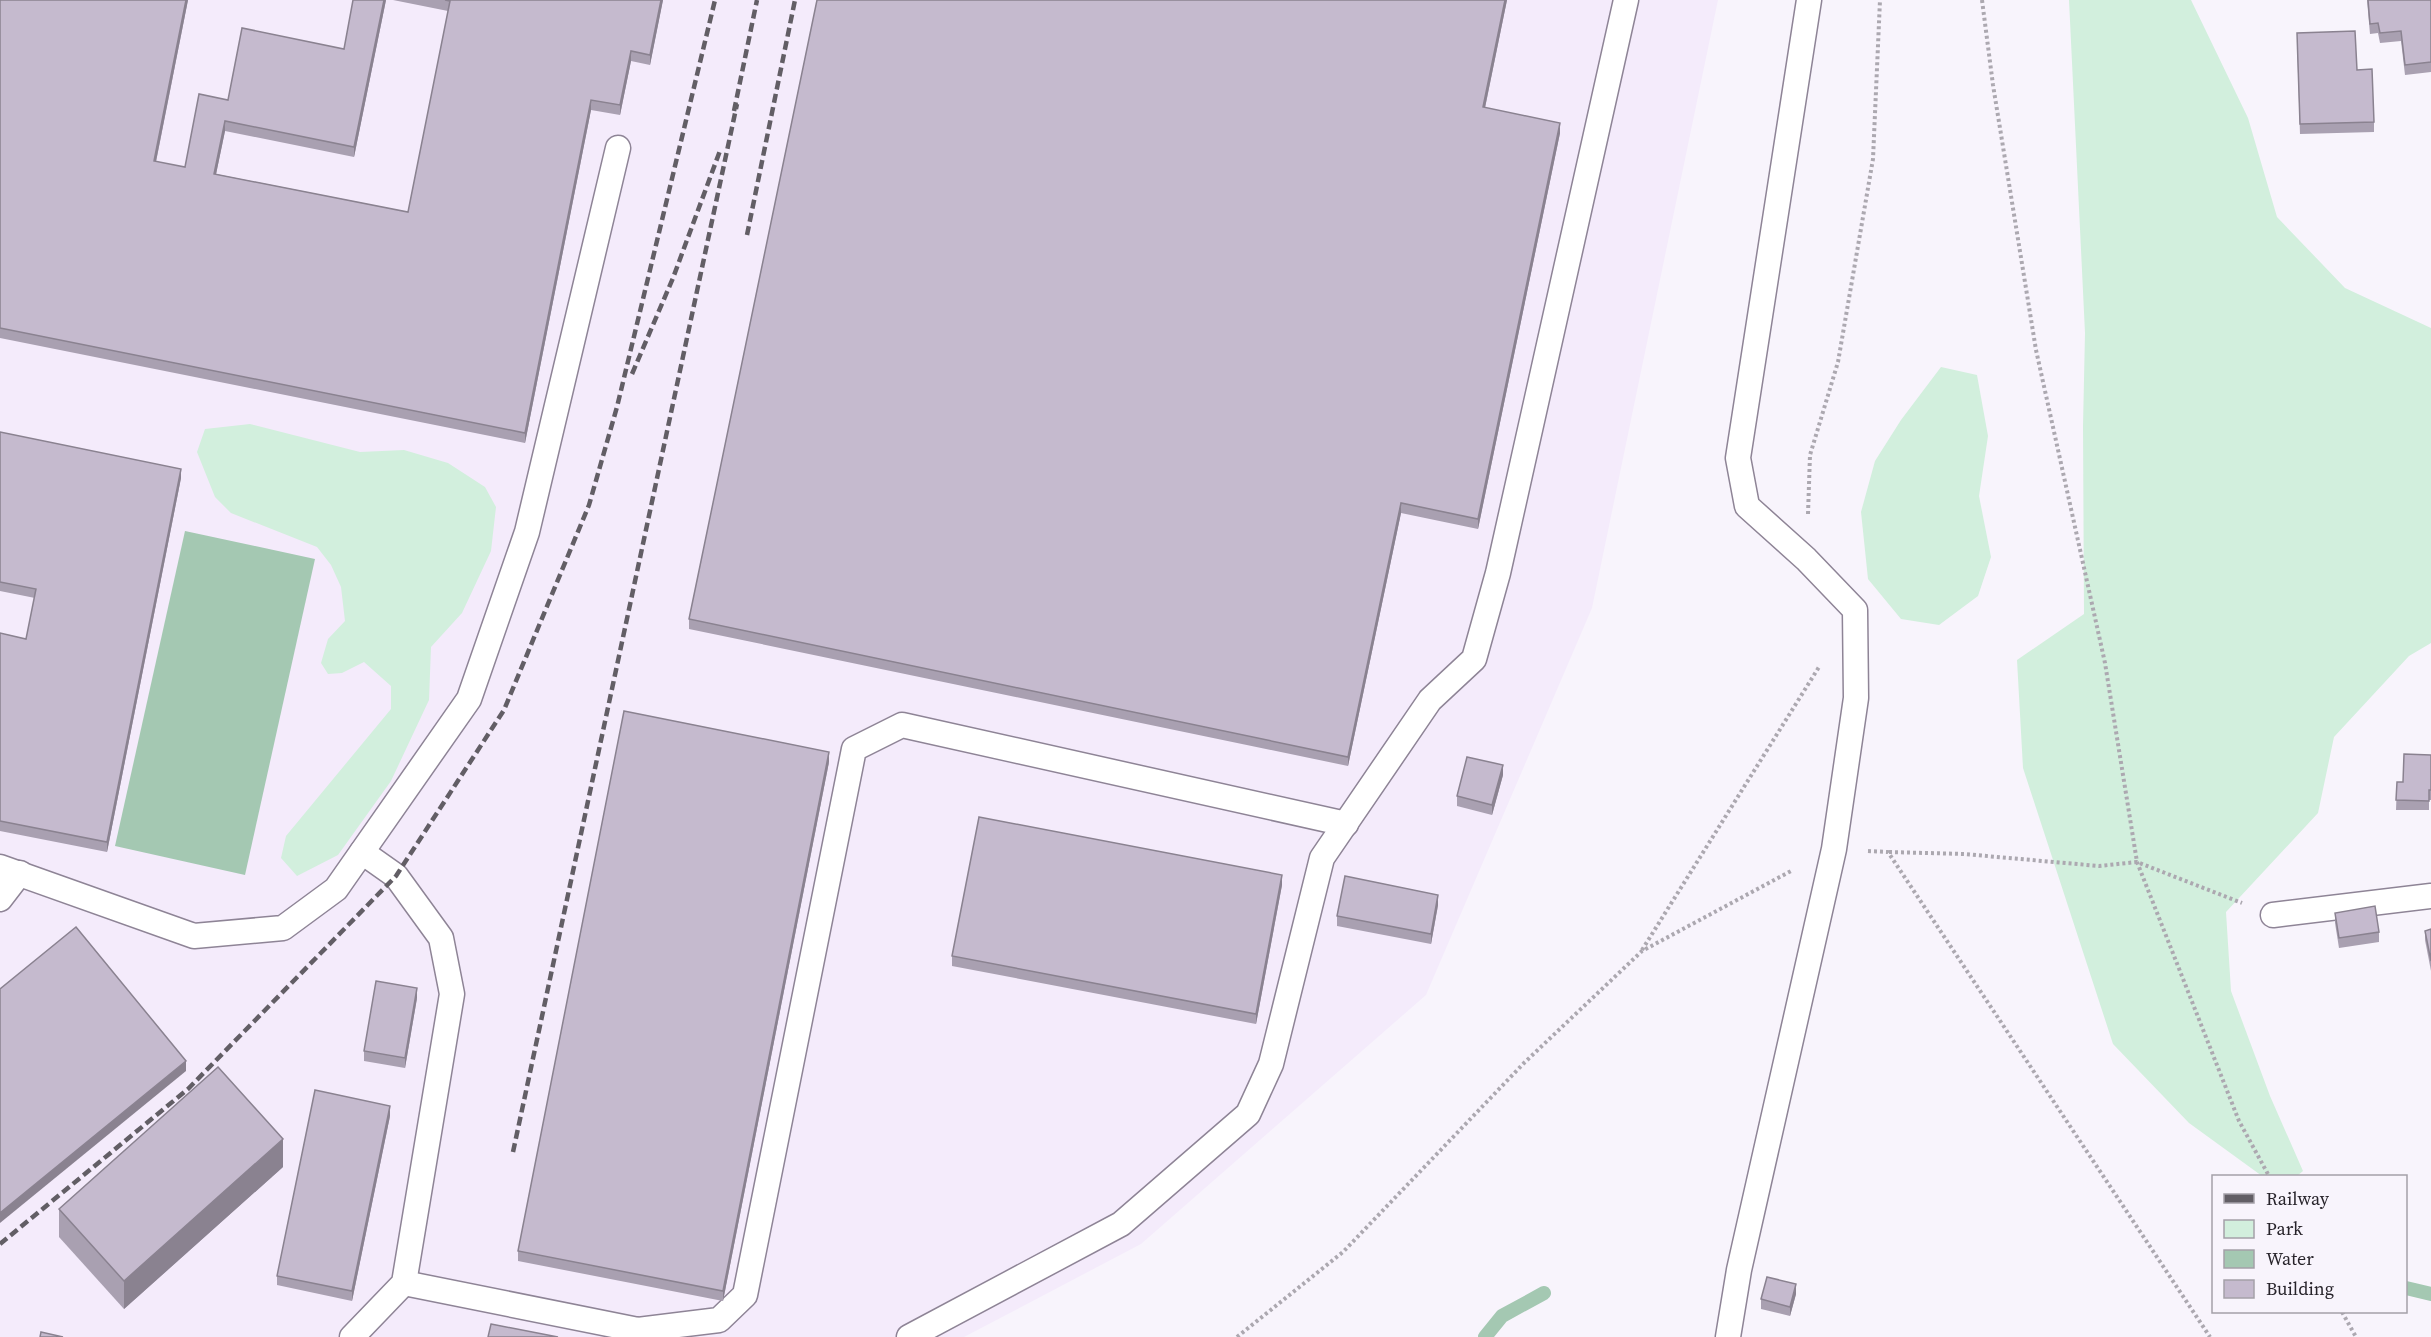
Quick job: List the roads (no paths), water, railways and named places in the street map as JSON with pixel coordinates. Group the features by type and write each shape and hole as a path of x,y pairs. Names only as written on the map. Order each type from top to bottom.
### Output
{"lane":[{"path":"909,1337 1121,1224 1248,1114 1271,1064 1322,858 1430,700 1474,659 1498,573 1626,0"},
{"path":"1728,1337 1739,1270 1834,849 1856,698 1855,610 1806,559 1747,506 1738,458 1809,0"},
{"path":"0,899 10,870 194,936 284,928 336,889 469,699 527,532 618,148"},
{"path":"404,1283 638,1330 719,1320 745,1295 854,749 902,725 1346,824"},
{"path":"352,1337 404,1283 452,994 441,938 396,876 362,852"},
{"path":"2273,915 2431,896"}],"water":[{"path":"185,531 315,559 245,875 115,846"}],"waterway":[{"path":"2407,1288 2431,1294"},
{"path":"1485,1337 1502,1316 1544,1293"}],"railway":[{"path":"0,1244 188,1089 396,876 504,710 589,505 617,407 715,0"},
{"path":"734,111 757,0"},
{"path":"747,235 795,0"},
{"path":"513,1152 737,104"},
{"path":"632,374 673,278 721,148"}]}
